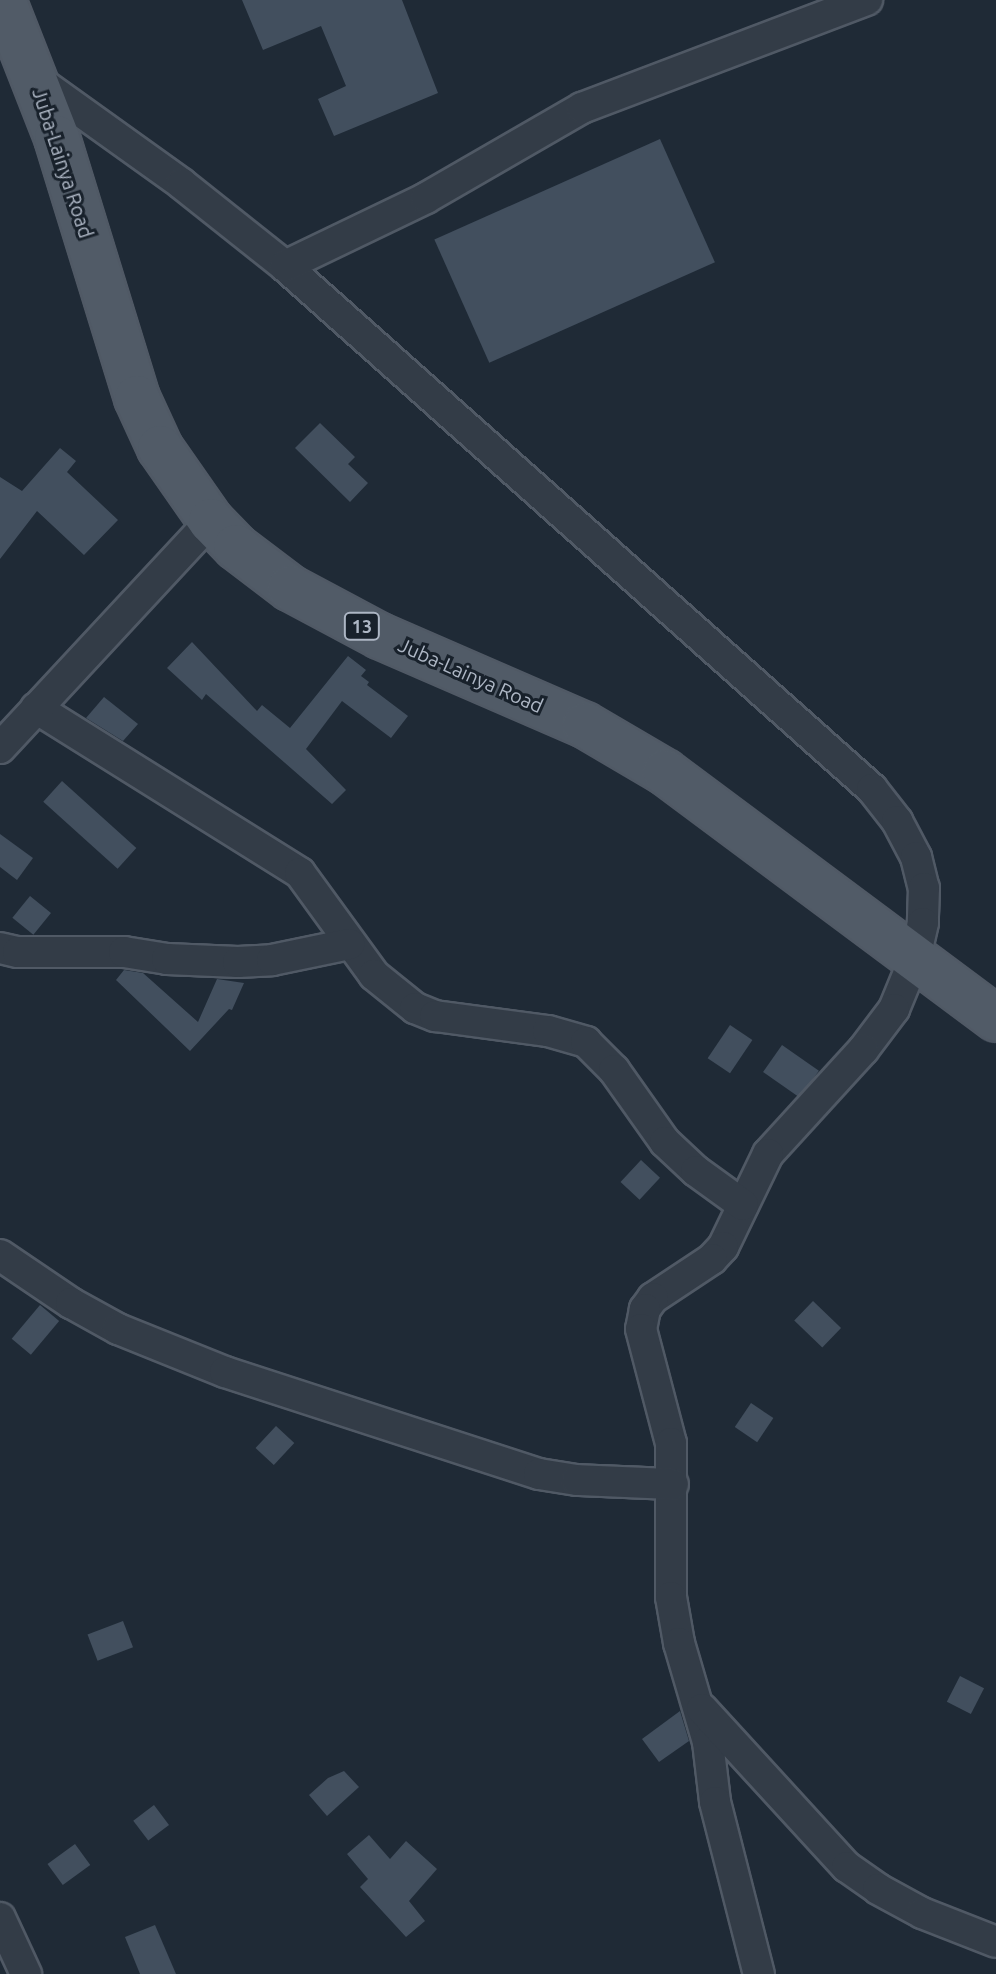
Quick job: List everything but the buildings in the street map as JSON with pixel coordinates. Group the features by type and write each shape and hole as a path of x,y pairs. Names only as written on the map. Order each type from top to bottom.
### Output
{"main road":[{"name":"Juba-Lainya Road","path":"3,0 37,80 137,398 160,448 211,521 236,547 290,588 380,636 585,725 665,772 996,1019"}],"street":[{"path":"285,266 426,198 582,108 867,0"},
{"path":"37,80 182,184 285,266 872,789 897,821 916,857 924,888 923,923 915,958 894,1009 863,1050 768,1154 723,1247 712,1259 665,1288 645,1309 641,1329 671,1443 671,1597 679,1643 708,1742 715,1802 759,1974"},
{"path":"0,748 211,521"},
{"path":"36,708 290,865 315,893 374,975 415,1008 435,1016 548,1031 586,1042 614,1070 665,1142 696,1171 743,1205"},
{"path":"0,948 18,952 124,952 167,959 238,962 272,960 349,944"},
{"path":"0,1255 71,1303 118,1329 225,1372 539,1474 577,1480 673,1484"},
{"path":"698,1705 847,1867 878,1889 922,1913 996,1942"},
{"path":"0,1918 26,1974"}]}
